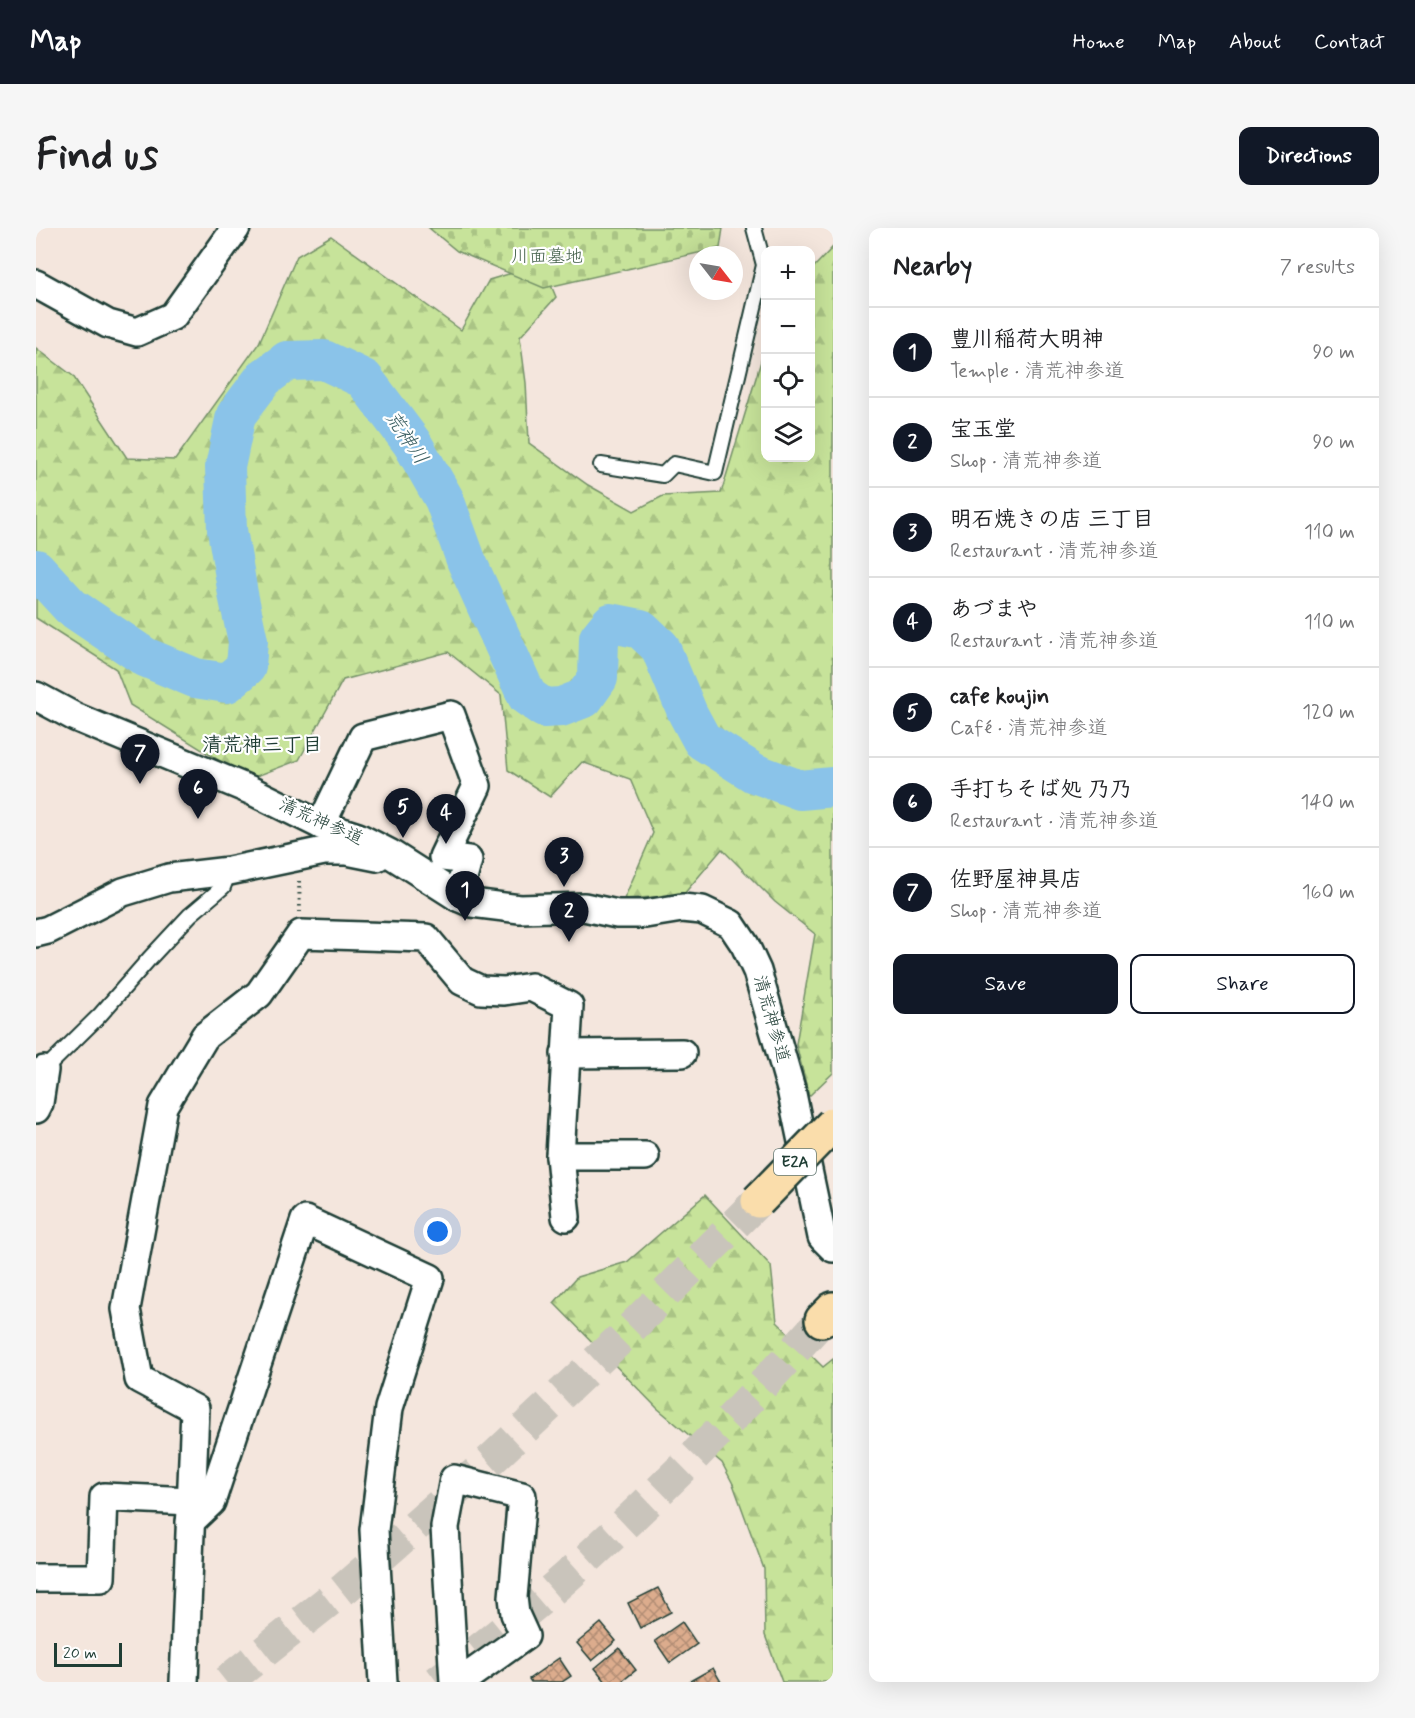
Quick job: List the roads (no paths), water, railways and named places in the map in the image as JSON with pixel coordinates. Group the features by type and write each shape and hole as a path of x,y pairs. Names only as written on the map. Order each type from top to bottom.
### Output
{"highway":[{"name":"E2A","path":"758,1201 833,1124"}],"street":[{"path":"36,284 108,324 137,332 173,316 236,228"},
{"name":"清荒神参道","path":"36,696 75,717 250,790 321,825 358,837 458,897 472,903 520,909 584,907 617,914 645,914 682,908 702,910 731,924 758,971 791,1089 822,1237 833,1248"},
{"path":"321,825 363,736 451,715 477,786 443,857 468,860 458,897"},
{"path":"36,933 48,930 123,892 169,878 228,871 324,851 346,851 397,859"},
{"path":"184,1682 195,1409 139,1379 126,1309 163,1106 205,1036 259,994 300,934 426,938 462,981 482,990 504,991 531,987 568,1006 560,1156 566,1217"},
{"path":"565,1054 682,1053"},
{"path":"36,1109 44,1070"},
{"path":"560,1156 645,1156"},
{"path":"36,1578 101,1578 104,1497 191,1511 211,1502 305,1220 430,1278 389,1408 374,1530 383,1682"},
{"path":"454,1682 445,1527 454,1479 522,1496 513,1597 515,1614 525,1636 460,1682"}],"lane":[{"path":"601,465 663,474 674,464 715,473 764,265 754,228"},
{"path":"44,1070 100,1015 190,915 223,886 228,871"}],"waterway":[{"name":"荒神川","path":"36,569 71,607 145,657 195,678 227,683 246,667 248,641 227,530 225,467 236,415 264,378 287,361 324,360 364,379 412,443 444,499 466,560 527,696 544,708 561,707 584,698 598,678 599,638 611,623 641,629 660,647 688,714 702,740 754,773 800,790 833,787"}],"tunnel":[{"path":"226,1682 345,1588 492,1459 620,1339 758,1201"},
{"path":"437,1682 545,1596 614,1534 727,1423 822,1320"}],"place":[{"name":"佐野屋神具店","path":"140,784"},
{"name":"手打ちそば処 乃乃","path":"198,819"},
{"name":"cafe koujin","path":"403,838"},
{"name":"あづまや","path":"446,844"},
{"name":"明石焼きの店 三丁目","path":"564,887"},
{"name":"豊川稲荷大明神","path":"465,921"},
{"name":"宝玉堂","path":"569,942"}],"district":[{"name":"清荒神三丁目","path":"262,745"}],"park label":[{"name":"川面墓地","path":"547,257"}]}
